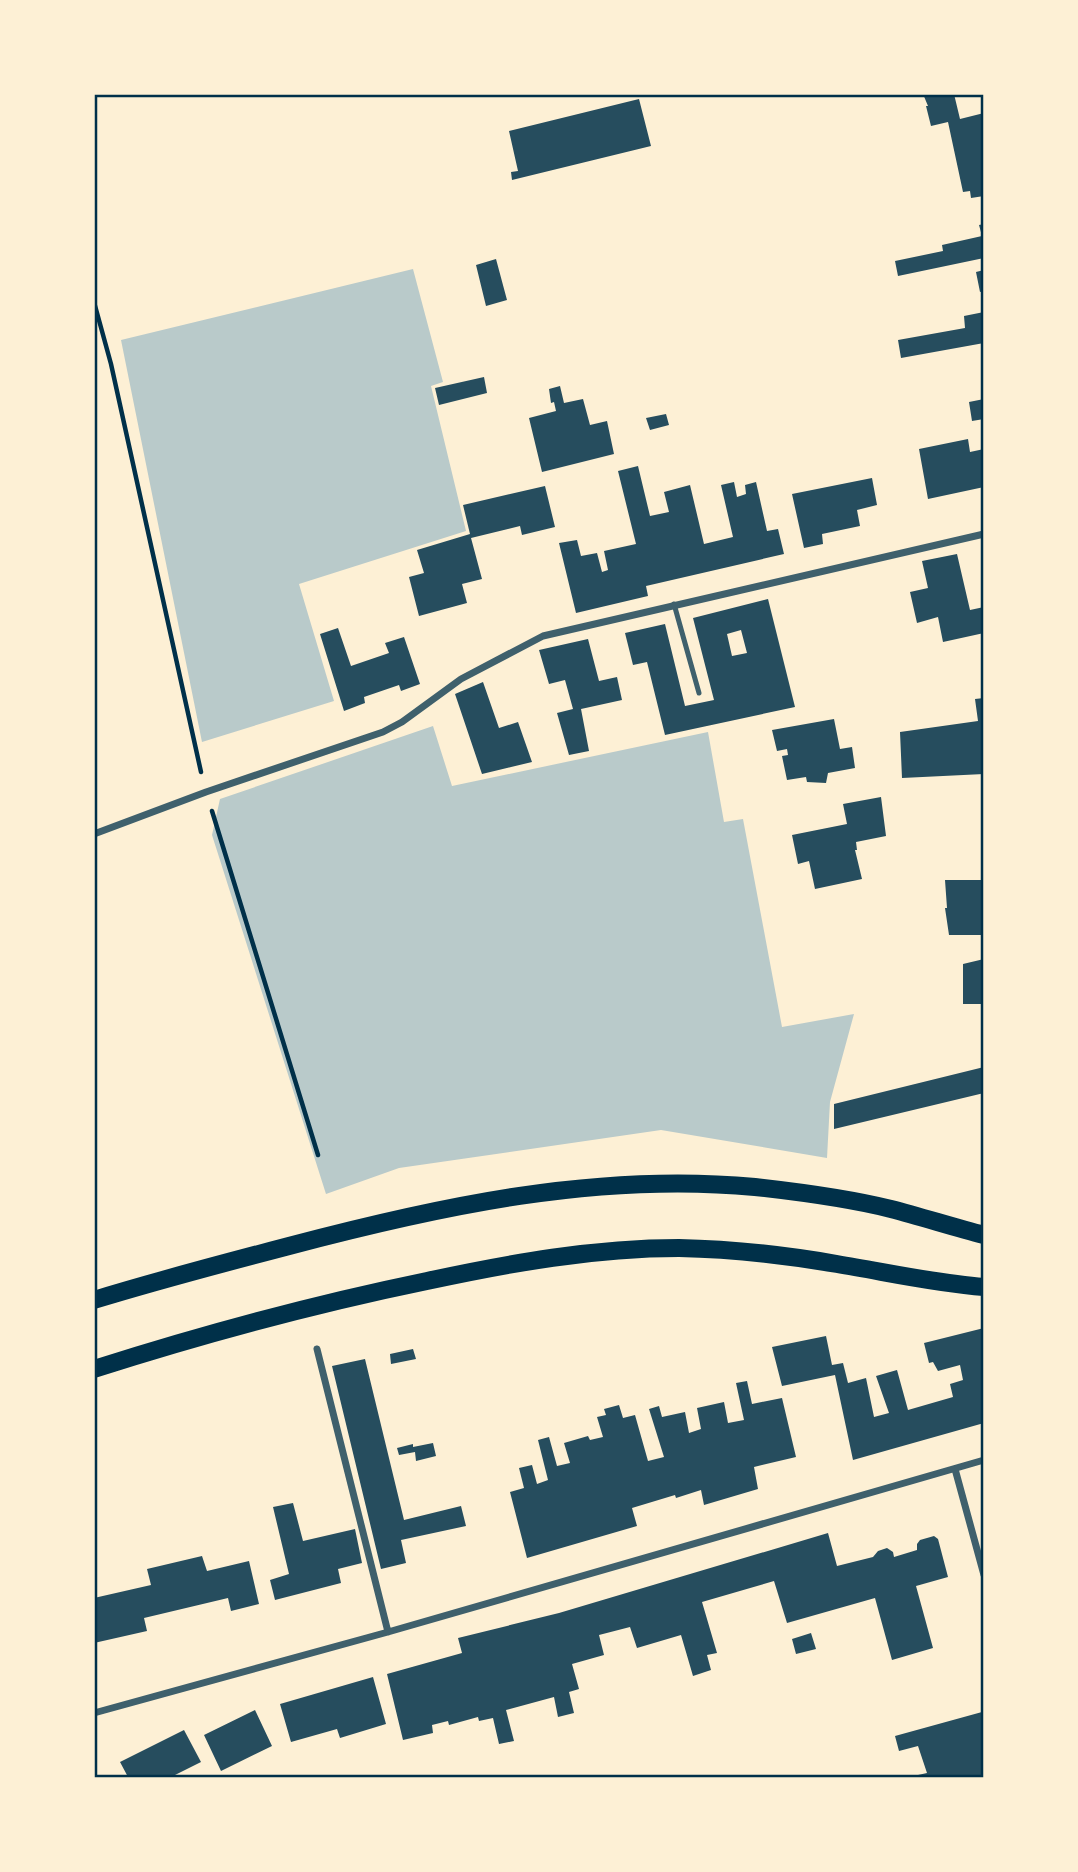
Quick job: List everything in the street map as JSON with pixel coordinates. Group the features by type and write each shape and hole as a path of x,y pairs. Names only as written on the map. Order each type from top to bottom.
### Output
{"main road":[{"path":"94,1300 365,1227 501,1199 580,1188 657,1184 756,1187 889,1209 984,1235"},
{"path":"94,1368 306,1308 478,1270 585,1252 718,1250 834,1263 927,1281 984,1287"}],"street":[{"path":"94,834 206,792 383,732 410,717 461,679 543,636 984,534"},
{"path":"317,1349 388,1632"},
{"path":"94,1713 388,1632 984,1460"},
{"path":"955,1469 984,1575"}],"lane":[{"path":"674,604 699,693"}],"path":[{"path":"94,302 111,363 206,792 318,1155"}],"shaded area":[{"path":"413,269 443,382 431,386 466,531 299,584 334,701 202,742 121,340"},
{"path":"433,726 452,786 708,732 724,822 743,819 782,1027 854,1014 830,1102 827,1158 661,1130 399,1168 326,1194 212,835 220,799"}],"building":[{"path":"923,94 954,94 960,119 984,113 984,196 971,198 970,191 963,192 948,122 931,126"},
{"path":"639,99 651,146 512,180 511,172 518,171 509,131"},
{"path":"984,224 984,258 898,276 895,261 943,251 942,245 982,236 979,225"},
{"path":"496,259 507,300 486,306 476,265"},
{"path":"984,270 984,291 980,292 976,272"},
{"path":"984,312 984,343 901,358 898,340 965,328 964,316"},
{"path":"484,377 487,393 439,405 435,388"},
{"path":"560,386 564,403 583,399 590,425 607,421 614,454 542,472 529,418 556,411 554,402 551,403 549,389"},
{"path":"984,399 984,419 972,421 969,402"},
{"path":"666,414 669,425 650,430 646,418"},
{"path":"968,439 970,452 984,449 984,487 928,499 919,449"},
{"path":"638,466 650,516 669,512 664,492 690,485 704,544 733,537 721,485 734,482 737,497 746,494 745,485 756,482 767,531 778,529 784,554 646,586 648,596 576,613 559,543 577,540 581,556 597,553 602,572 608,570 604,551 636,544 618,471"},
{"path":"872,478 877,505 857,510 860,526 822,534 823,544 804,548 792,494"},
{"path":"545,486 555,527 522,535 520,526 471,538 482,579 462,584 467,603 419,616 409,577 424,573 417,550 470,534 463,505"},
{"path":"957,554 970,610 984,607 984,633 943,642 938,617 917,623 910,592 928,588 922,561"},
{"path":"768,599 795,707 665,735 647,662 633,665 625,633 665,624 685,706 714,700 693,618","holes":["741,630 747,653 732,656 727,634"]},
{"path":"338,628 351,666 389,653 385,643 404,637 420,684 401,691 399,685 364,697 365,703 344,711 320,634"},
{"path":"588,639 599,681 617,677 622,700 581,709 589,751 569,755 557,713 573,709 565,680 549,684 539,650"},
{"path":"483,682 499,728 518,722 532,762 482,774 455,694"},
{"path":"984,698 984,774 902,778 900,732 978,721 975,699"},
{"path":"834,719 840,749 852,747 855,768 828,773 826,783 807,782 806,777 787,780 782,756 788,755 787,749 777,751 772,730"},
{"path":"881,797 886,836 856,842 855,850 862,879 815,889 809,861 798,864 792,835 847,824 843,804"},
{"path":"945,880 984,880 984,935 949,935"},
{"path":"984,959 984,1004 963,1004 963,964"},
{"path":"984,1067 984,1093 834,1129 834,1104"},
{"path":"984,1328 984,1423 853,1460 835,1375 782,1386 772,1347 826,1336 832,1365 843,1363 848,1383 866,1378 874,1417 889,1413 876,1376 897,1370 908,1410 953,1397 950,1384 963,1380 960,1365 938,1371 933,1362 929,1363 924,1343"},
{"path":"413,1349 416,1359 391,1364 390,1354"},
{"path":"365,1359 404,1520 461,1506 466,1526 401,1540 406,1563 381,1569 332,1366"},
{"path":"747,1381 752,1404 782,1398 796,1457 754,1467 758,1489 704,1505 701,1490 676,1498 675,1495 632,1508 637,1526 527,1558 510,1492 524,1488 519,1468 532,1465 537,1484 548,1480 538,1440 549,1437 557,1466 570,1463 564,1443 588,1436 590,1440 603,1437 597,1417 606,1415 604,1409 619,1405 623,1418 635,1415 648,1461 664,1457 649,1409 659,1406 662,1417 685,1412 689,1433 701,1429 697,1408 724,1402 728,1423 744,1420 736,1383"},
{"path":"433,1443 436,1456 416,1461 415,1452 399,1455 397,1448 413,1444 413,1447"},
{"path":"293,1503 303,1541 355,1529 362,1563 338,1569 341,1583 275,1600 270,1580 289,1574 273,1507"},
{"path":"828,1533 837,1566 873,1557 878,1551 887,1548 893,1552 894,1557 917,1550 920,1540 934,1536 938,1539 948,1577 916,1586 933,1648 892,1660 875,1598 787,1623 774,1581 702,1602 717,1653 707,1655 711,1670 693,1676 681,1635 637,1648 630,1627 599,1635 604,1655 572,1664 579,1689 569,1692 574,1713 558,1717 554,1697 506,1710 514,1741 499,1744 493,1718 479,1721 478,1717 449,1725 448,1721 432,1725 433,1733 403,1740 387,1674 462,1653 458,1638 559,1613"},
{"path":"202,1556 207,1571 249,1561 259,1604 231,1611 228,1598 144,1618 147,1631 94,1643 94,1598 151,1585 147,1569"},
{"path":"811,1633 816,1649 796,1654 792,1639"},
{"path":"373,1677 386,1724 340,1738 337,1729 291,1742 280,1704"},
{"path":"255,1710 272,1746 221,1771 204,1735"},
{"path":"982,1712 984,1777 918,1777 927,1773 918,1746 899,1751 895,1736"},
{"path":"184,1730 201,1762 171,1777 128,1777 120,1762"}]}
